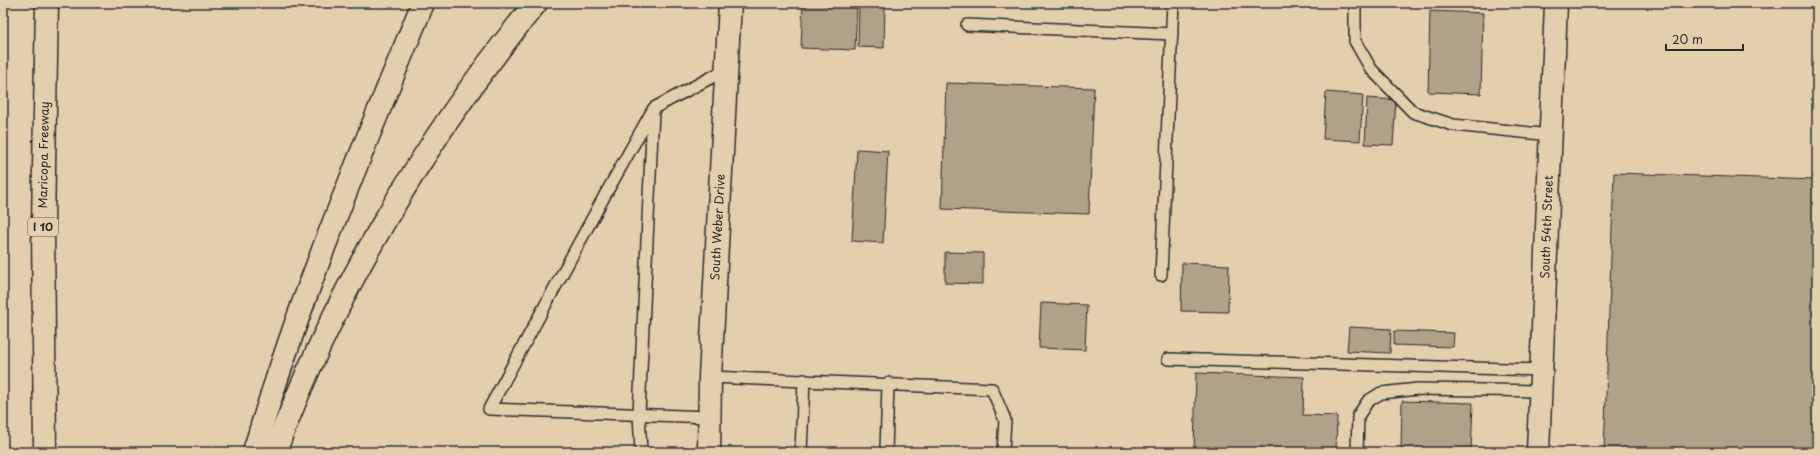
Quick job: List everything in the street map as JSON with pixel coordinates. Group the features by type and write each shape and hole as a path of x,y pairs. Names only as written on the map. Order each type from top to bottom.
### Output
{"main road":[{"name":"Maricopa Freeway","path":"45,452 43,216 47,3"},
{"path":"254,452 288,344 314,272 352,175 423,3"},
{"path":"275,452 322,343 395,204 452,115 482,72 536,3"},
{"name":"South Weber Drive","path":"709,452 710,377 730,3"},
{"name":"South 54th Street","path":"1538,452 1556,3"}],"lane":[{"path":"1161,275 1173,3"},
{"path":"1355,3 1355,41 1372,68 1414,112 1453,125 1551,135"},
{"path":"967,25 1172,34"},
{"path":"710,417 489,409 604,195 654,108 727,69"},
{"path":"641,452 639,414 654,108"},
{"path":"1168,359 1541,381"},
{"path":"710,377 992,389 1005,420 1003,452"},
{"path":"801,452 804,380"},
{"path":"1357,452 1358,416 1368,401 1381,393 1418,389 1541,381"},
{"path":"886,452 888,384"}],"building":[{"path":"803,3 857,3 855,50 801,48"},
{"path":"859,3 885,3 884,48 858,47"},
{"path":"1430,11 1483,13 1481,94 1428,92"},
{"path":"946,83 1094,88 1089,214 942,209"},
{"path":"1326,92 1363,95 1360,141 1323,139"},
{"path":"1367,98 1396,100 1393,145 1365,144"},
{"path":"857,149 888,151 883,243 852,241"},
{"path":"1614,173 1817,180 1817,452 1604,452"},
{"path":"945,252 983,253 983,284 945,283"},
{"path":"1182,263 1229,265 1228,312 1181,311"},
{"path":"1041,303 1087,305 1085,350 1039,348"},
{"path":"1349,327 1391,329 1390,353 1347,351"},
{"path":"1394,331 1454,333 1453,347 1394,345"},
{"path":"1196,373 1304,377 1303,415 1337,416 1336,452 1194,452"},
{"path":"1402,401 1473,403 1471,452 1401,452"}]}
